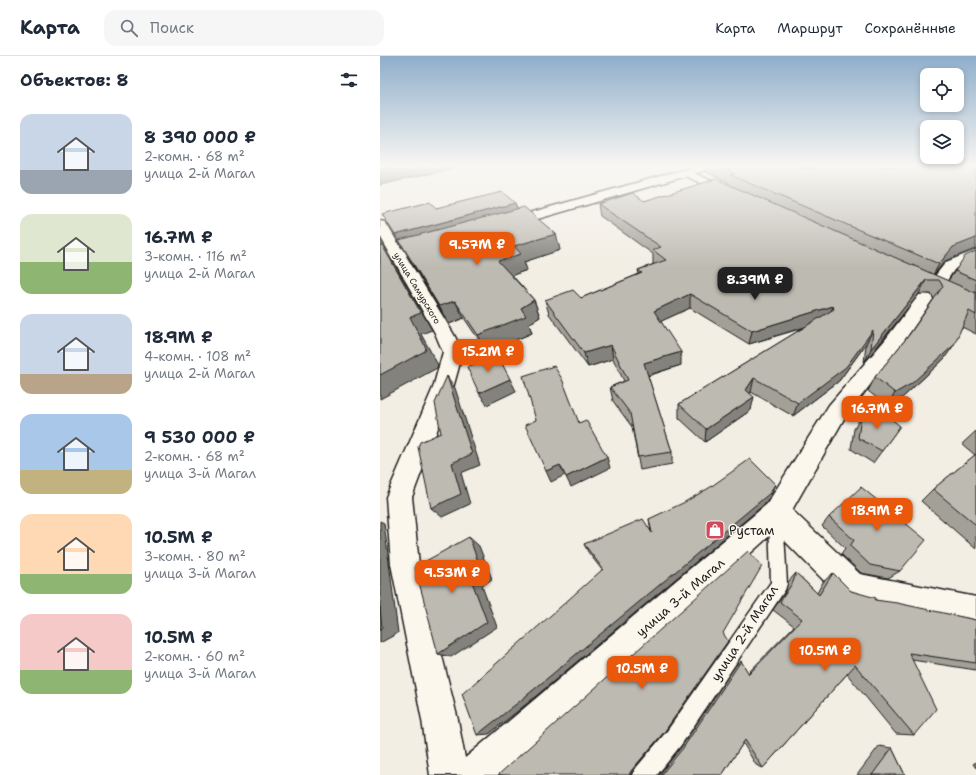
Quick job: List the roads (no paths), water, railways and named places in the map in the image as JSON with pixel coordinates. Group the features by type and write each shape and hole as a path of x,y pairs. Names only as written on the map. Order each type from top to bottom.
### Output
{"street":[{"path":"496,227 590,201"},
{"name":"улица Самурского","path":"380,225 444,333 453,352 443,388 399,497 405,564 440,720 449,775"},
{"path":"380,259 443,242"},
{"path":"976,254 951,265 892,344 837,411 776,513 852,587 976,613"},
{"name":"улица 3-й Магал","path":"474,775 776,513"}],"lane":[{"name":"улица 2-й Магал","path":"643,775 674,738 778,584 776,513"}],"place":[{"name":"Рустам","path":"715,530"}]}
